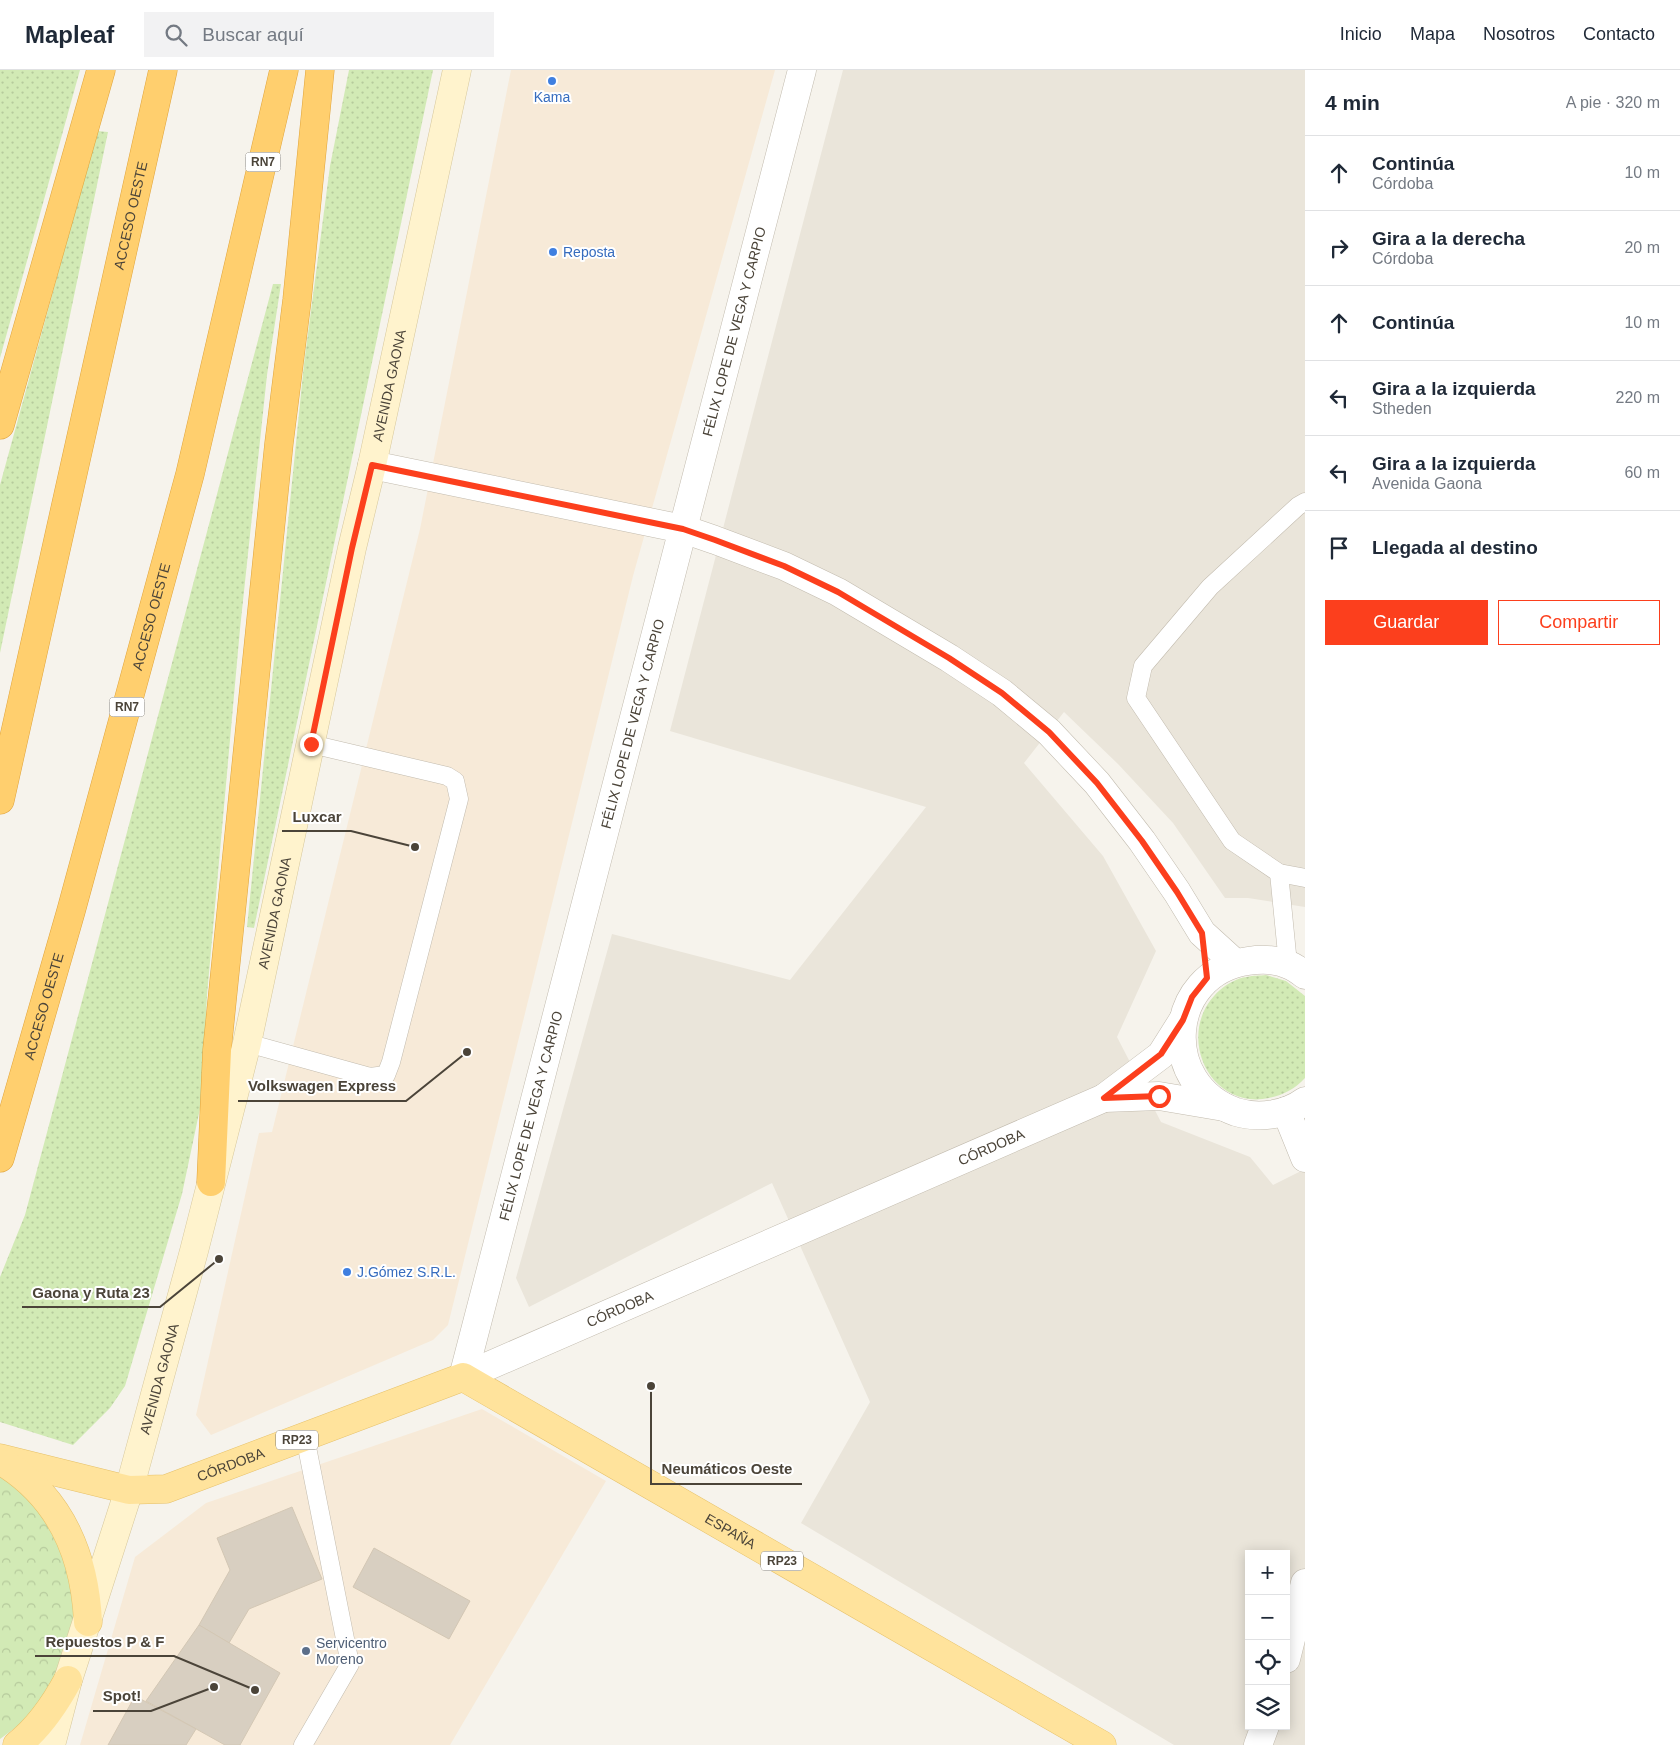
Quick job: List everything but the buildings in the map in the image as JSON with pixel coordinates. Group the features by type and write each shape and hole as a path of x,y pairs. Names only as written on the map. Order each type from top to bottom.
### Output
{"highway":[{"path":"0,425 100,70"},
{"name":"ACCESO OESTE","path":"0,800 163,70"},
{"name":"ACCESO OESTE","path":"0,1158 73,901 190,474 284,70"},
{"path":"211,1182 217,1050 279,443 297,300 320,70"}],"main road":[{"name":"CÓRDOBA","path":"129,1490 166,1490 463,1377"},
{"name":"ESPAÑA","path":"463,1377 1102,1745"},
{"name":"RP23","path":"0,1459 129,1490"},
{"path":"0,1459 34,1486 64,1526 75,1549 82,1572 87,1597 88,1622"},
{"path":"17,1745 40,1723 56,1702 68,1680"}],"street":[{"name":"AVENIDA GAONA","path":"51,1745 68,1680 129,1490 247,1042 352,548 372,465 457,70"},
{"name":"FÉLIX LOPE DE VEGA Y CARPIO","path":"463,1377 802,70"},
{"path":"372,465 683,529 784,566 838,592 949,658 1002,693 1049,732 1097,783 1142,841 1202,933 1235,963"},
{"path":"1202,933 1207,978"},
{"path":"1297,969 1262,958 1235,963 1220,969 1207,978 1192,997 1183,1020 1181,1046 1188,1071 1203,1092 1224,1107 1244,1114 1266,1115 1296,1106 1305,1158"},
{"name":"CÓRDOBA","path":"463,1377 1104,1098 1161,1054 1183,1020"},
{"name":"CÓRDOBA","path":"1104,1098 1159,1096 1224,1107"},
{"path":"1290,1643 1305,1583"},
{"path":"1258,1745 1264,1730"}],"lane":[{"path":"1305,502 1298,506 1210,587 1143,666 1136,698 1232,841 1279,873 1305,878"},
{"path":"247,1042 370,1077 386,1075 391,1062 459,799 455,781 447,776 311,744"},
{"path":"1279,873 1297,969"},
{"path":"303,1745 350,1664 305,1437"}],"shaded area":[{"path":"511,70 775,70 633,576 448,1325 433,1340 211,1435 196,1415 259,1133 272,1132 420,529"},
{"path":"843,70 1305,70 1305,907 1248,898 1225,898 1173,823 1118,764 1064,712 1024,763 1103,856 1156,951 1117,1037 1161,1122 1250,1157 1273,1185 1305,1169 1305,1745 1174,1745 801,1523 870,1402 772,1183 529,1307 516,1278 612,934 790,980 926,807 670,731"},
{"name":"Servicentro Moreno","path":"482,1409 606,1481 450,1745 80,1745 135,1557 206,1503"}],"green space":[{"path":"0,70 80,70 0,358"},
{"path":"349,70 433,70 254,928 247,927 304,364 330,166"},
{"path":"97,131 108,132 0,653 0,485"},
{"path":"273,284 281,284 267,375 240,629 207,995 202,1099 182,1194 125,1386 110,1408 73,1445 0,1422 0,1277 25,1215"},
{"path":"1266,975 1286,981 1305,996 1305,1078 1289,1091 1279,1095 1269,1098 1247,1099 1229,1092 1214,1080 1204,1064 1199,1046 1199,1026 1206,1007 1220,990 1240,979"},
{"path":"0,1475 32,1498 64,1552 76,1610 66,1662 34,1714 0,1739"}],"place":[{"name":"Kama","path":"552,81"},
{"name":"Reposta","path":"553,252"},
{"name":"Luxcar","path":"415,847"},
{"name":"Volkswagen Express","path":"467,1052"},
{"name":"Gaona y Ruta 23","path":"219,1259"},
{"name":"J.Gómez S.R.L.","path":"347,1272"},
{"name":"Neumáticos Oeste","path":"651,1386"},
{"name":"Servicentro Moreno","path":"306,1651"},
{"name":"Spot!","path":"214,1687"},
{"name":"Repuestos P & F","path":"255,1690"}],"route":[{"path":"311,744 352,548 372,465 683,529 784,566 838,592 949,658 1002,693 1049,732 1097,783 1142,841 1202,933 1207,978 1192,997 1183,1020 1161,1054 1104,1098 1159,1096"}]}
